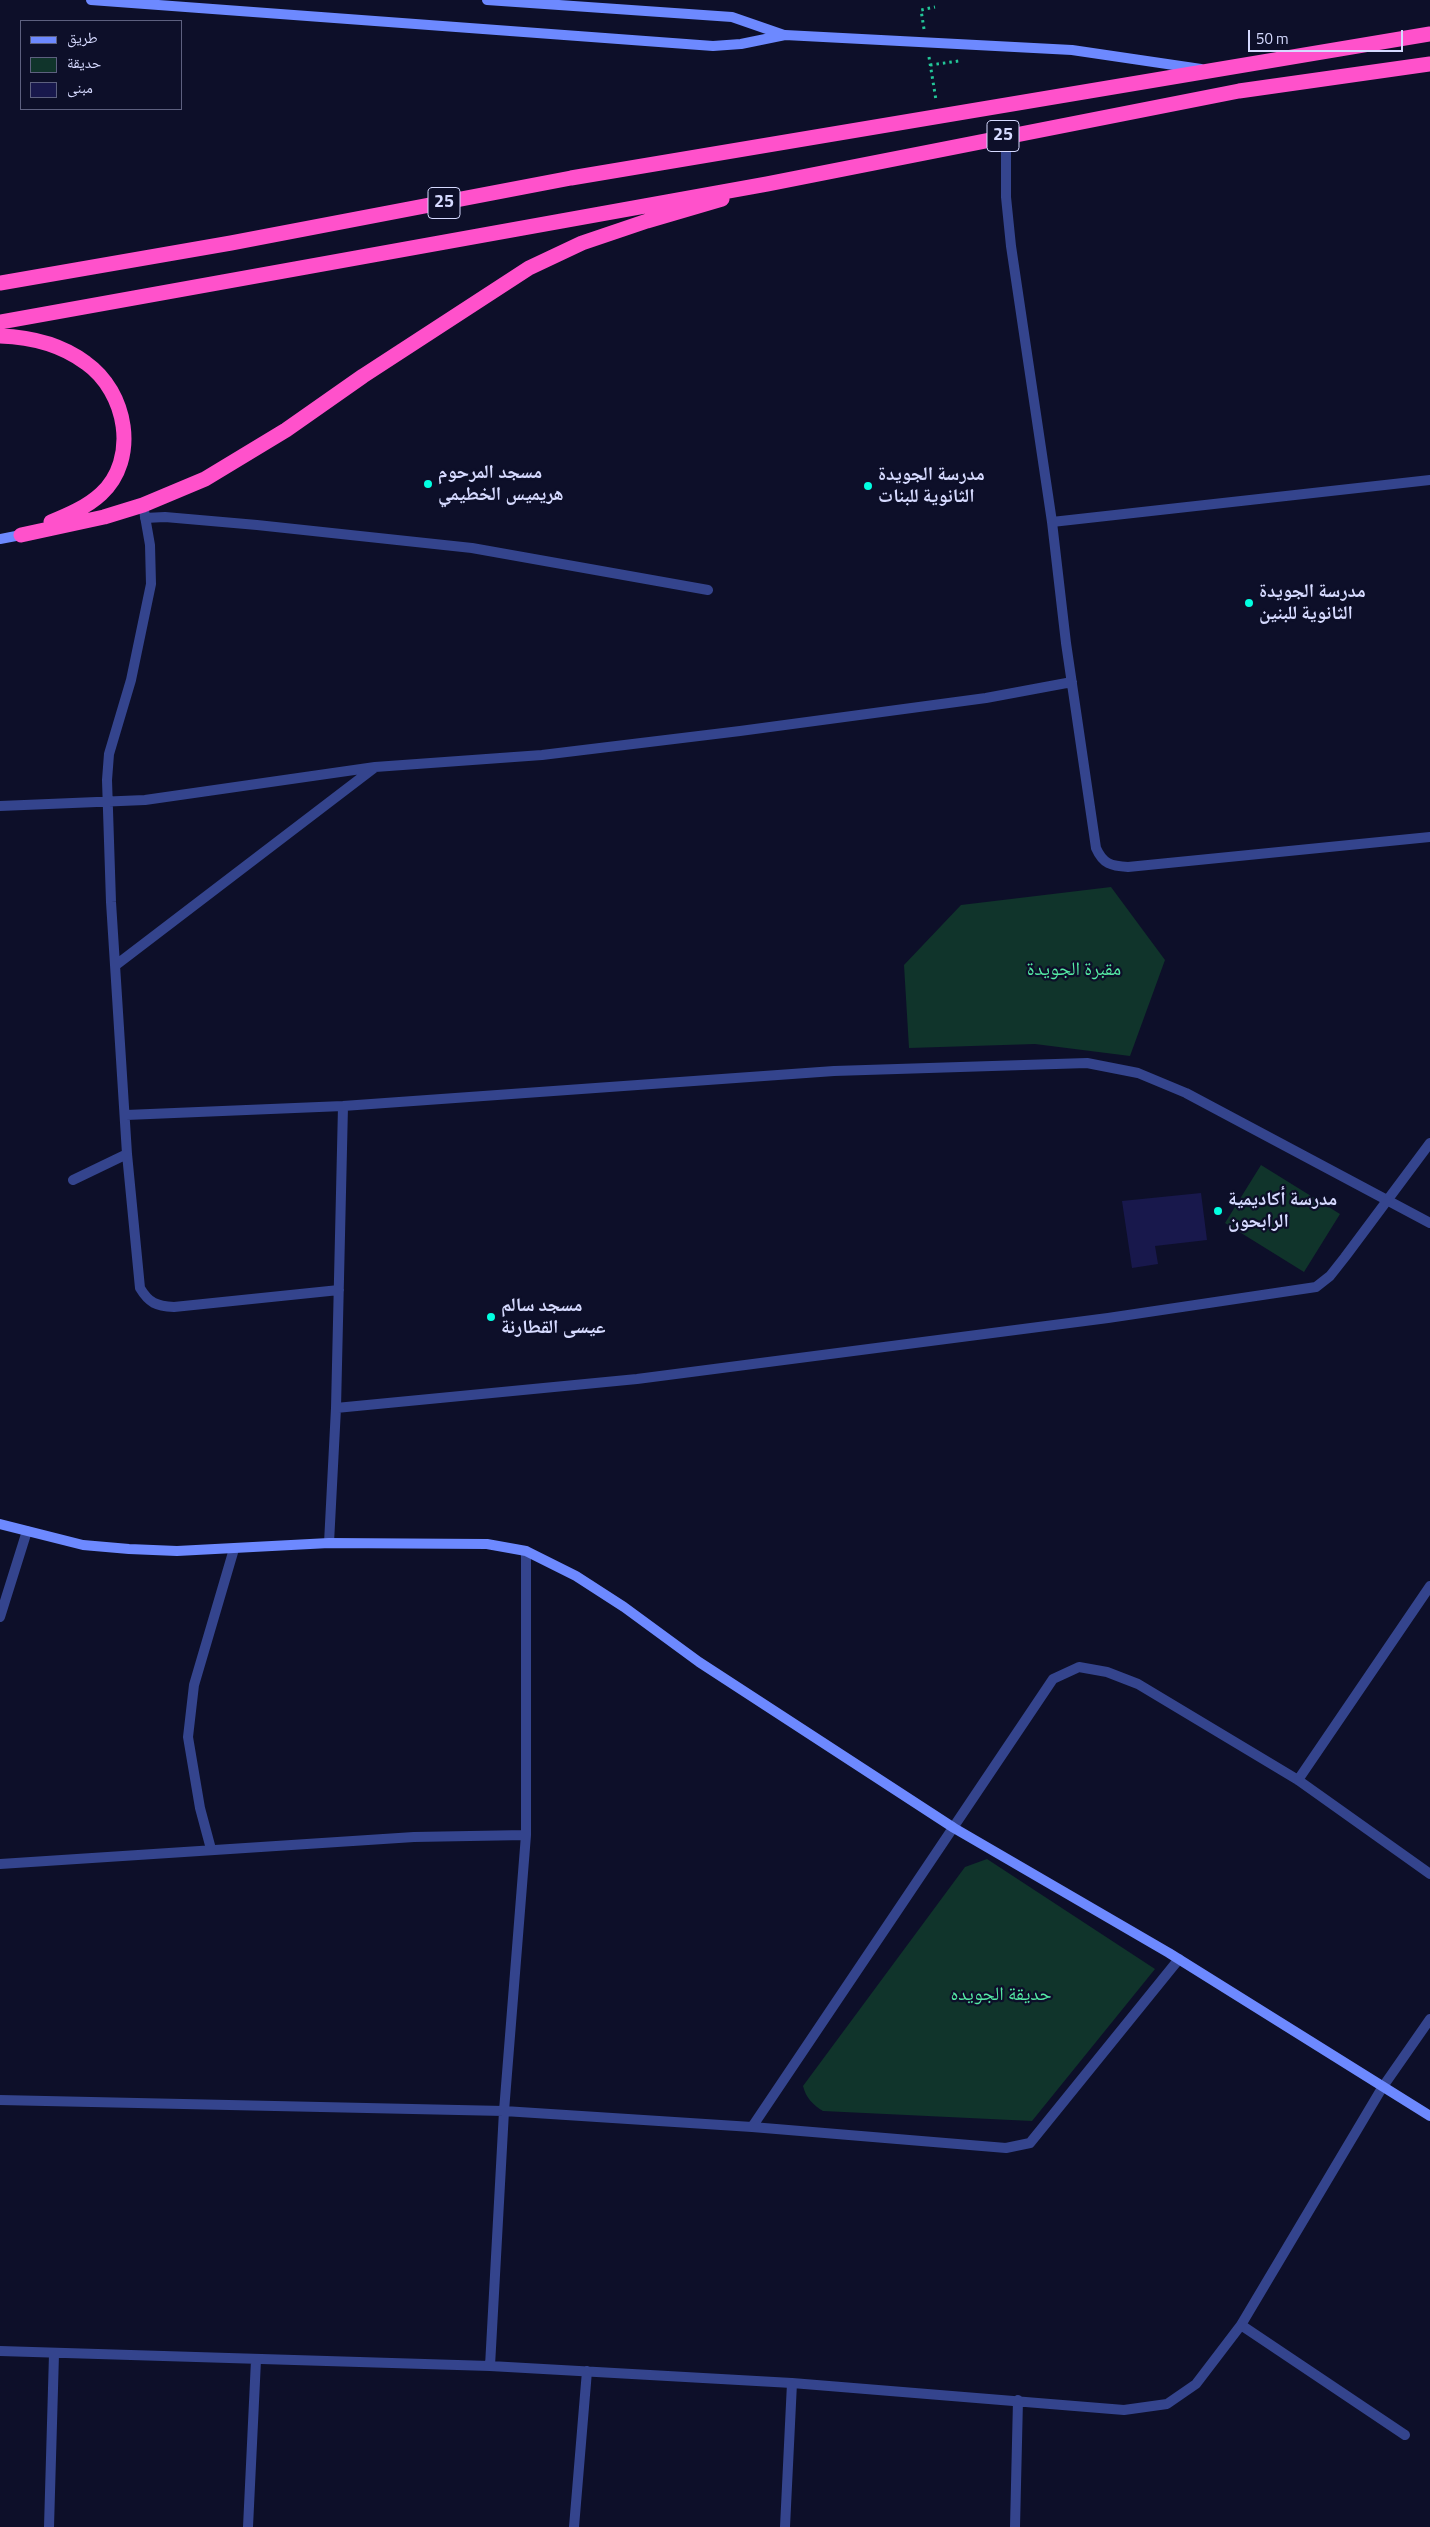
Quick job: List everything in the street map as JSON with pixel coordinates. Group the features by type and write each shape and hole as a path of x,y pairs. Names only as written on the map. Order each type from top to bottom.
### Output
{"highway":[{"name":"25","path":"0,283 230,243 571,178 1430,34"},
{"name":"25","path":"0,322 767,184 1006,135 1240,91 1430,64"},
{"path":"21,535 104,517 144,511 237,461 474,302 529,268 582,243 767,184"},
{"path":"0,336 41,342 68,352 88,364 114,396 122,416 125,439 122,459 115,477 101,494 64,516 21,535"}],"street":[{"path":"91,0 713,46 741,44 785,35 1072,50 1218,71"},
{"path":"487,0 732,17 785,35"},
{"path":"1006,135 1006,197 1011,246 1052,522 1072,682 1096,848 1101,858 1110,866 1137,866 1430,837"},
{"path":"1052,522 1430,480"},
{"path":"339,1290 158,1306 148,1301 140,1288 127,1154 107,803 109,754 131,680 151,584 150,545 144,511 165,517 472,548 708,590"},
{"path":"0,539 21,535"},
{"path":"0,806 145,800 375,767 542,755 986,698 1072,682"},
{"path":"116,965 375,767"},
{"path":"126,1115 344,1106 834,1070 1087,1063 1138,1073 1186,1092 1430,1223"},
{"path":"329,1543 336,1408 344,1106"},
{"path":"336,1408 636,1379 1292,1292 1316,1287 1330,1276 1430,1143"},
{"path":"73,1180 127,1154"},
{"path":"0,1524 83,1545 129,1549 176,1551 329,1543 487,1544 526,1550 576,1576 616,1602 699,1662 954,1828 1179,1959 1382,2088 1430,2116"},
{"path":"0,1617 27,1531"},
{"path":"211,1849 200,1808 188,1737 194,1686 234,1549"},
{"path":"490,2366 504,2111 526,1835 526,1550"},
{"path":"1298,1780 1430,1586"},
{"path":"752,2127 1052,1679 1079,1667 1106,1672 1138,1684 1298,1780 1430,1874"},
{"path":"0,1864 211,1849 414,1838 526,1835"},
{"path":"0,2100 504,2111 752,2127 1006,2148 1030,2143 1179,1959"},
{"path":"0,2351 490,2366 587,2371 792,2383 1124,2410 1167,2404 1196,2384 1241,2325 1382,2088 1430,2019"},
{"path":"1241,2325 1405,2435"},
{"path":"49,2527 54,2354"},
{"path":"248,2527 256,2360"},
{"path":"574,2527 587,2371"},
{"path":"785,2527 792,2383"},
{"path":"1015,2527 1018,2400"}],"path":[{"path":"925,37 920,10 936,7"},
{"path":"929,56 936,101"},
{"path":"930,65 969,60"}],"green space":[{"name":"مقبرة الجويدة","path":"1111,887 1165,960 1130,1056 1035,1044 909,1048 904,965 961,905"},
{"path":"1261,1165 1340,1214 1304,1272 1225,1223"},
{"name":"حديقة الجويده","path":"987,1859 1155,1969 1032,2121 823,2111 819,2109 808,2098 803,2086 965,1867"}],"building":[{"path":"1201,1193 1207,1240 1155,1246 1158,1264 1132,1268 1122,1201"}],"place":[{"name":"مسجد المرحوم هريميس الخطيمي","path":"428,484"},
{"name":"مدرسة الجويدة الثانوية للبنات","path":"868,486"},
{"name":"مدرسة الجويدة الثانوية للبنين","path":"1249,603"},
{"name":"مدرسة أكاديمية الرابحون","path":"1218,1211"},
{"name":"مسجد سالم عيسى القطارنة","path":"491,1317"}]}
